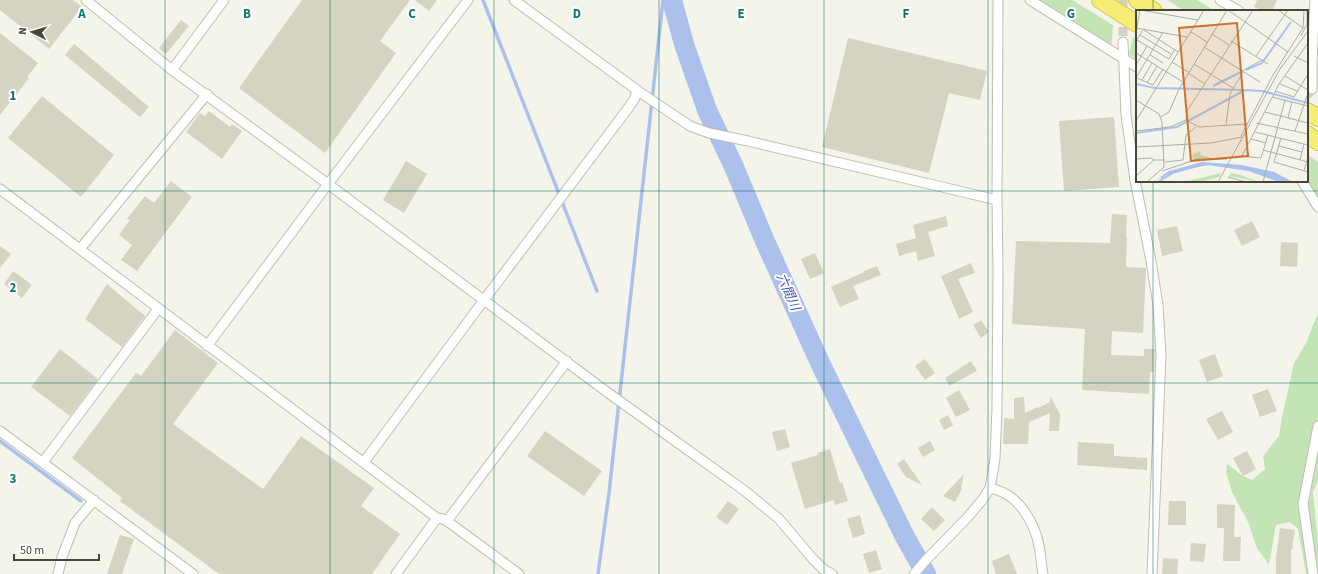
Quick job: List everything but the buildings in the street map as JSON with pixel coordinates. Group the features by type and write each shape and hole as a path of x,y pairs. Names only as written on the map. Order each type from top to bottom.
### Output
{"highway":[{"path":"1100,0 1136,23"},
{"path":"1137,0 1152,10"},
{"path":"1308,112 1318,118"},
{"path":"1308,135 1318,142"}],"street":[{"path":"86,0 172,70 207,94 607,392 745,490 778,519 823,569 832,574"},
{"path":"172,70 224,0"},
{"path":"207,346 468,0"},
{"path":"514,0 639,91 690,126 710,133 997,200"},
{"path":"914,574 983,499 990,488 995,459 998,279 998,0"},
{"path":"1030,0 1136,66"},
{"path":"1220,0 1237,10"},
{"path":"1312,89 1309,59 1315,0"},
{"path":"1123,42 1126,115 1135,180 1151,261 1160,330 1161,354 1152,574"},
{"path":"364,462 629,107 639,91"},
{"path":"80,249 207,94"},
{"path":"1303,182 1318,208"},
{"path":"0,189 437,518 447,521 519,574"},
{"path":"43,462 158,309"},
{"path":"447,521 567,361"},
{"path":"1313,574 1303,504 1318,426"},
{"path":"0,431 193,574"},
{"path":"990,488 1003,492 1013,498 1022,509 1031,524 1039,546 1043,574"},
{"path":"58,574 62,557 75,523 94,500"},
{"path":"396,574 437,518"}],"green space":[{"path":"1036,0 1072,0 1113,25 1111,50"},
{"path":"1167,0 1197,0 1213,10 1183,10"},
{"path":"1133,37 1136,38 1136,59 1129,54"},
{"path":"1308,155 1318,162 1318,198 1306,182 1308,182"},
{"path":"1318,313 1318,481 1313,492 1318,541 1318,574 1306,574 1298,529 1290,522 1276,525 1269,565 1257,548 1248,522 1232,492 1226,472 1227,464 1243,476 1252,480 1265,469 1263,456 1279,436 1294,363 1306,343"}],"waterway":[{"path":"483,0 597,291"},
{"path":"598,574 609,493 663,0"},
{"name":"六間川","path":"672,0 684,44 707,110 734,167 764,239 821,365 904,535 926,574"},
{"path":"0,441 81,501"}],"tunnel":[{"path":"1123,0 1123,42"},
{"path":"1308,95 1312,89"}]}
